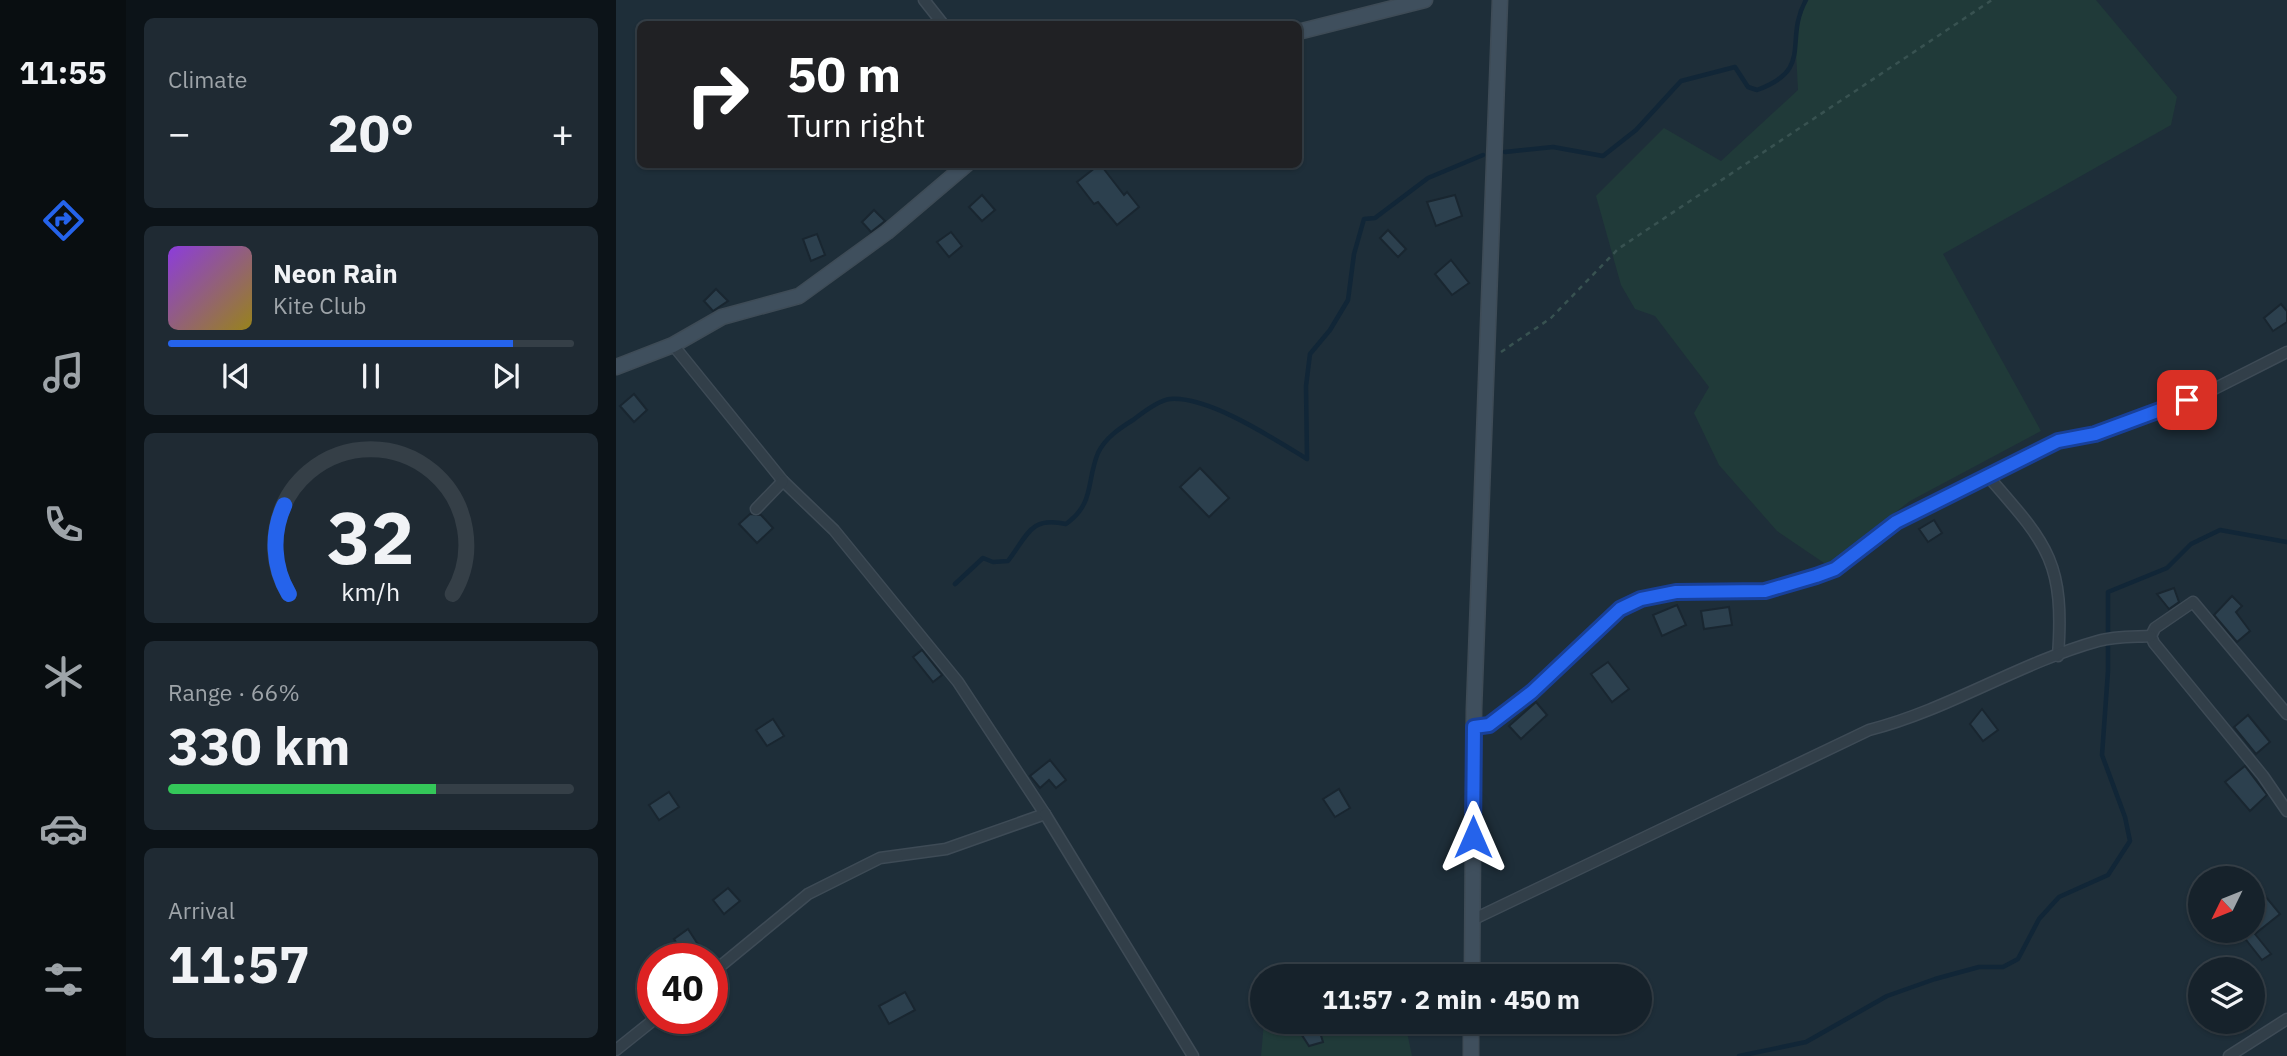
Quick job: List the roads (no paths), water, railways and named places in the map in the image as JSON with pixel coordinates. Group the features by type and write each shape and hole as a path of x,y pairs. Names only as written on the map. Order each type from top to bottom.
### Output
{"street":[{"path":"924,0 941,21"},
{"path":"1302,31 1424,0"},
{"path":"1472,964 1474,727 1500,0"},
{"path":"616,366 673,345 722,317 799,296 887,232 962,168"},
{"path":"673,345 783,481 834,530 958,682 1045,814 1194,1056"},
{"path":"1474,727 1489,725 1532,692 1620,609 1641,599 1676,592 1765,591 1835,569 1896,522 1987,475 2058,441 2095,434 2210,391 2287,352"},
{"path":"1987,475 2033,528 2054,565 2061,609 2058,656"},
{"path":"756,509 783,481"},
{"path":"2151,636 2155,628 2193,603 2287,714"},
{"path":"1472,920 1868,730 1906,719 2031,663 2098,641 2151,636"},
{"path":"2151,636 2287,811"},
{"path":"728,960 808,894 880,858 946,849 1045,814"},
{"path":"2229,1056 2287,1019"},
{"path":"616,1050 637,1033"},
{"path":"1471,1034 1471,1056"}],"waterway":[{"path":"1505,152 1553,147 1603,156 1636,130 1681,81 1735,67 1748,87 1757,90 1775,82 1786,73 1792,63 1797,28 1806,0"},
{"path":"955,584 983,558 993,562 1008,561 1037,525 1054,522 1066,524 1086,500 1094,464 1105,443 1123,426 1166,400 1186,400 1222,411 1307,459 1306,386 1310,354 1330,330 1348,300 1354,254 1364,219 1375,218 1428,178 1483,155"},
{"path":"1739,1056 1806,1042 1887,996 1935,979 1979,967 2003,967 2018,959 2039,919 2059,897 2108,875 2130,841 2125,817 2102,755 2108,671 2108,592 2167,568 2191,544 2220,530 2287,542"}]}
